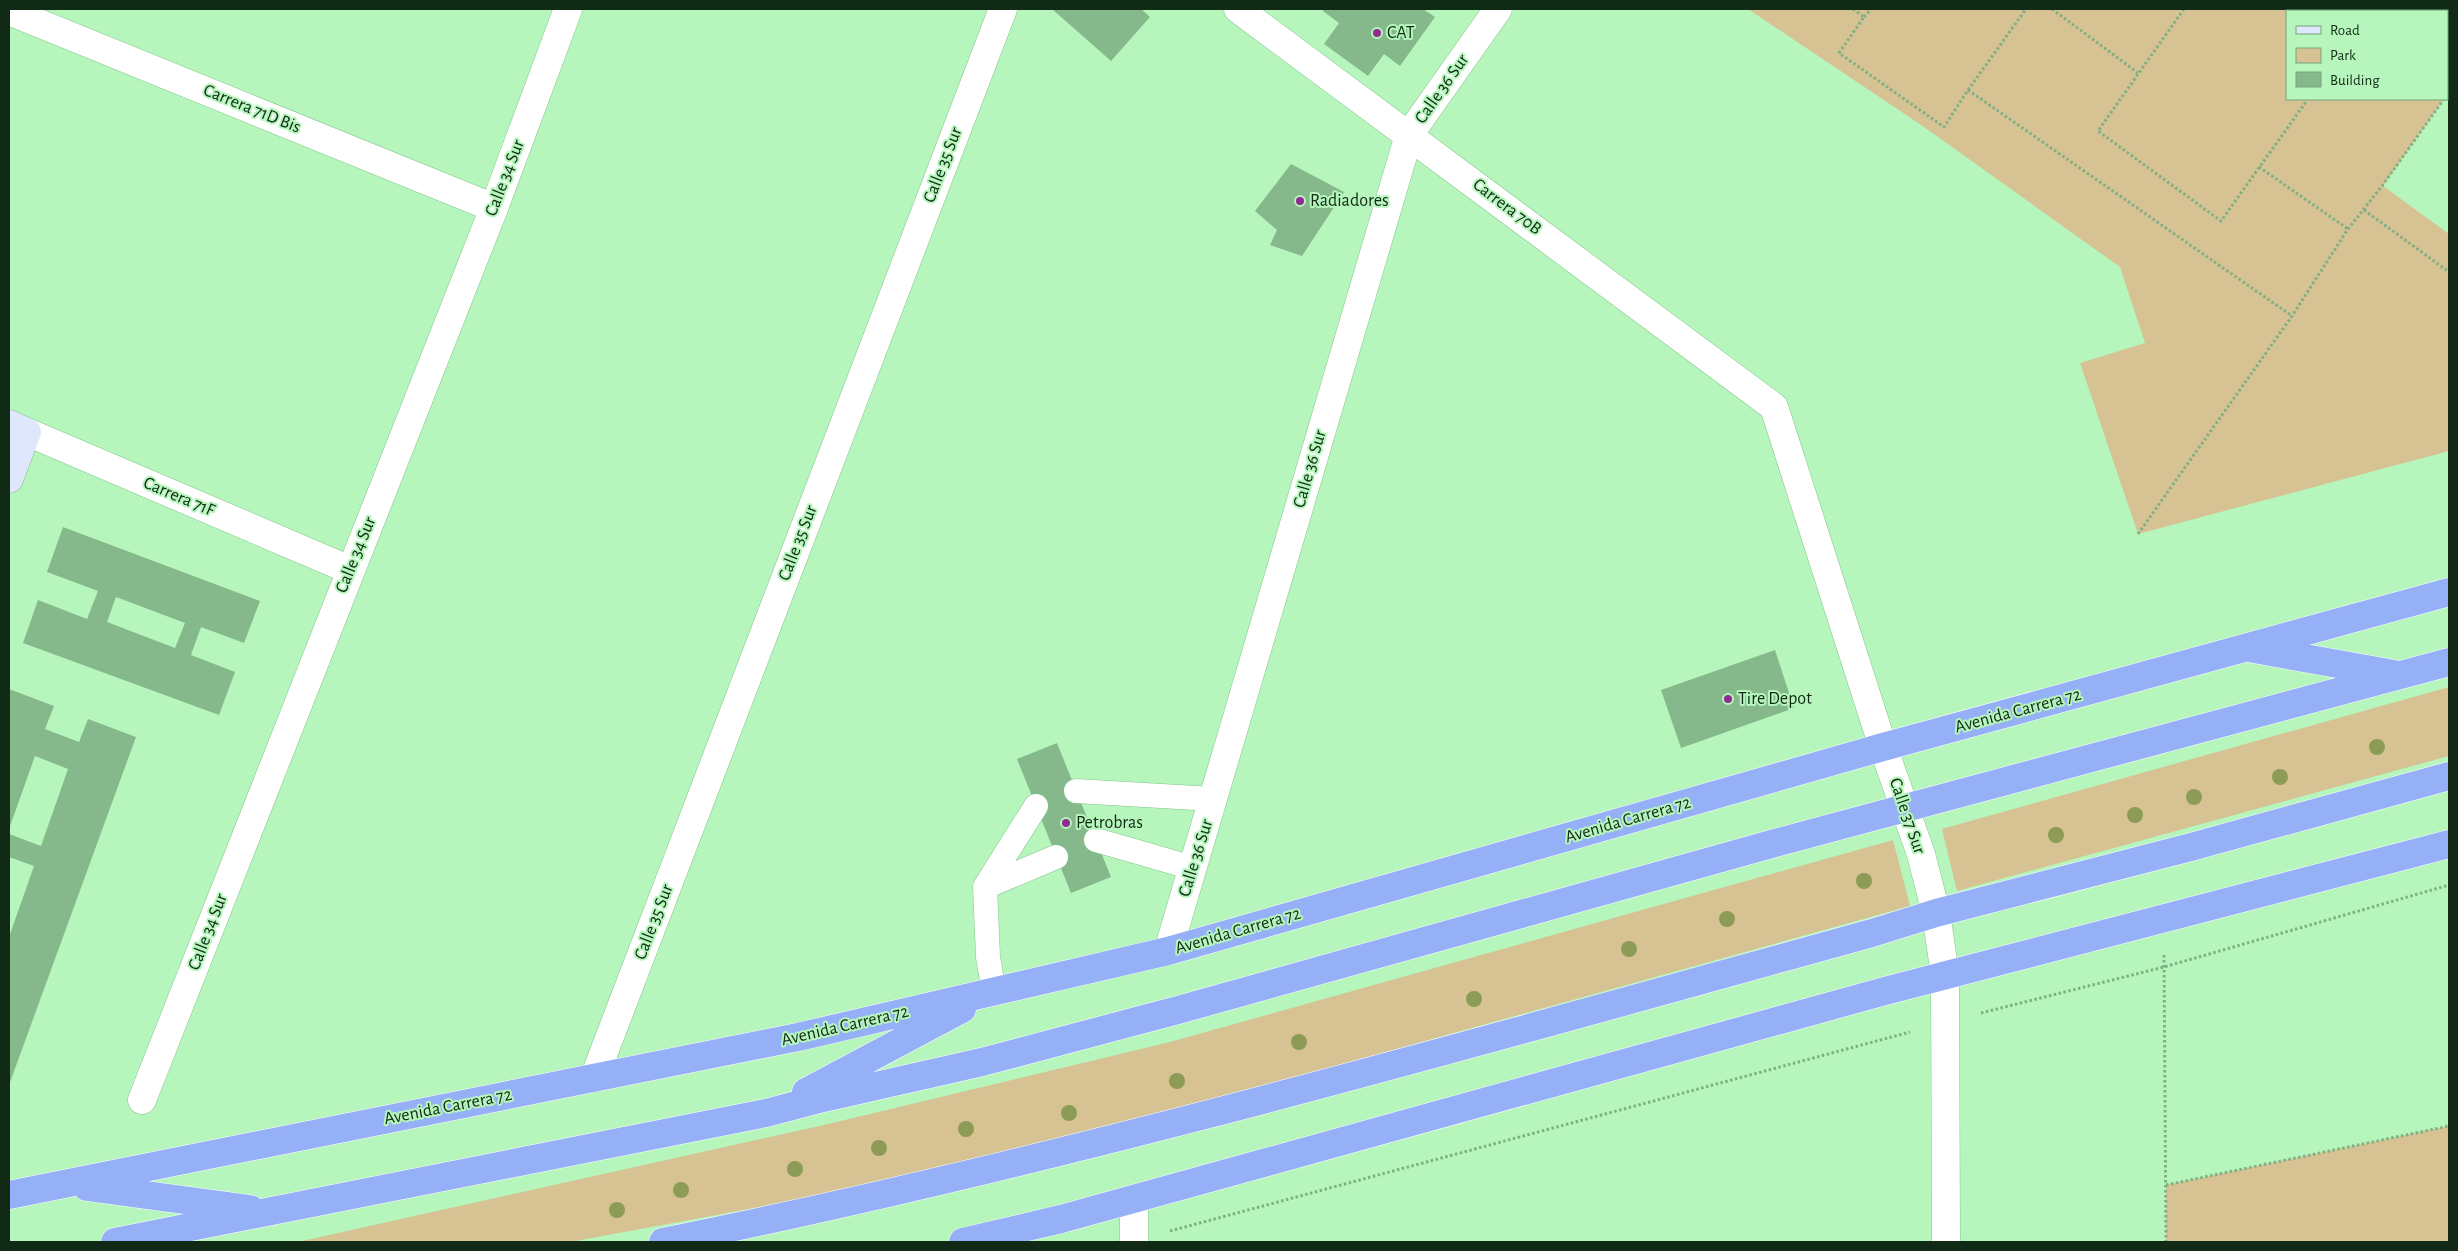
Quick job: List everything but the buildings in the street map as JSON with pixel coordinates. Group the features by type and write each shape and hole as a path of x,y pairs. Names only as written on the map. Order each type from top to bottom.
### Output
{"highway":[{"name":"Avenida Carrera 72","path":"9,1195 798,1037 1168,951 1883,747 2449,592"},
{"path":"2247,647 2403,675"},
{"path":"115,1242 766,1113 823,1098 982,1062 1178,1010 1906,808 2449,662"},
{"path":"663,1242 815,1211 1194,1119 1872,933 1936,912 2191,847 2449,776"},
{"path":"963,1242 1134,1199 1945,975 2164,920 2449,844"},
{"path":"766,1113 994,992"},
{"path":"65,1184 273,1212"},
{"path":"751,1242 815,1211"}],"street":[{"name":"Calle 34 Sur","path":"142,1100 494,208 568,9"},
{"name":"Calle 35 Sur","path":"594,1078 1003,9"},
{"name":"Carrera 70B","path":"1238,9 1774,407"},
{"name":"Calle 36 Sur","path":"1168,951 1409,135 1498,9"},
{"name":"Carrera 71D Bis","path":"9,11 494,208"},
{"name":"Calle 37 Sur","path":"1774,407 1883,747 1921,854 1936,912 1945,975 1946,1242"},
{"name":"Carrera 71F","path":"18,428 350,570"},
{"path":"9,479 18,428"},
{"path":"1134,1199 1134,1242"}],"lane":[{"path":"1076,791 1213,799"},
{"path":"994,992 988,957 985,887 1036,806"},
{"path":"1096,840 1193,868"},
{"path":"985,887 1056,857"}],"path":[{"path":"1852,9 1864,17"},
{"path":"1871,9 1839,53 1944,127 2026,9"},
{"path":"2052,9 2138,73"},
{"path":"2184,9 2098,131 2221,221 2307,100"},
{"path":"1968,90 2292,316"},
{"path":"2138,534 2292,316 2348,229 2364,210 2443,100"},
{"path":"2259,167 2348,229"},
{"path":"2364,210 2449,272"},
{"path":"1134,1242 1945,1022 2164,967 2449,885"},
{"path":"2164,920 2166,1242"},
{"path":"2166,1185 2449,1126"}],"green space":[{"path":"1748,9 2379,9 2380,10 2286,10 2286,100 2443,100 2383,186 2449,234 2449,451 2138,534 2080,363 2145,343 2120,267 1924,127"},
{"path":"2449,687 2449,756 1957,891 1942,829"},
{"path":"1893,840 1910,906 1156,1116 924,1172 765,1206 570,1242 298,1242 824,1125 1170,1042"},
{"path":"2449,1126 2449,1242 2166,1242 2166,1185"}],"place":[{"name":"CAT","path":"1377,33"},
{"name":"Radiadores","path":"1300,201"},
{"name":"Tire Depot","path":"1728,699"},
{"name":"Petrobras","path":"1066,823"}]}
